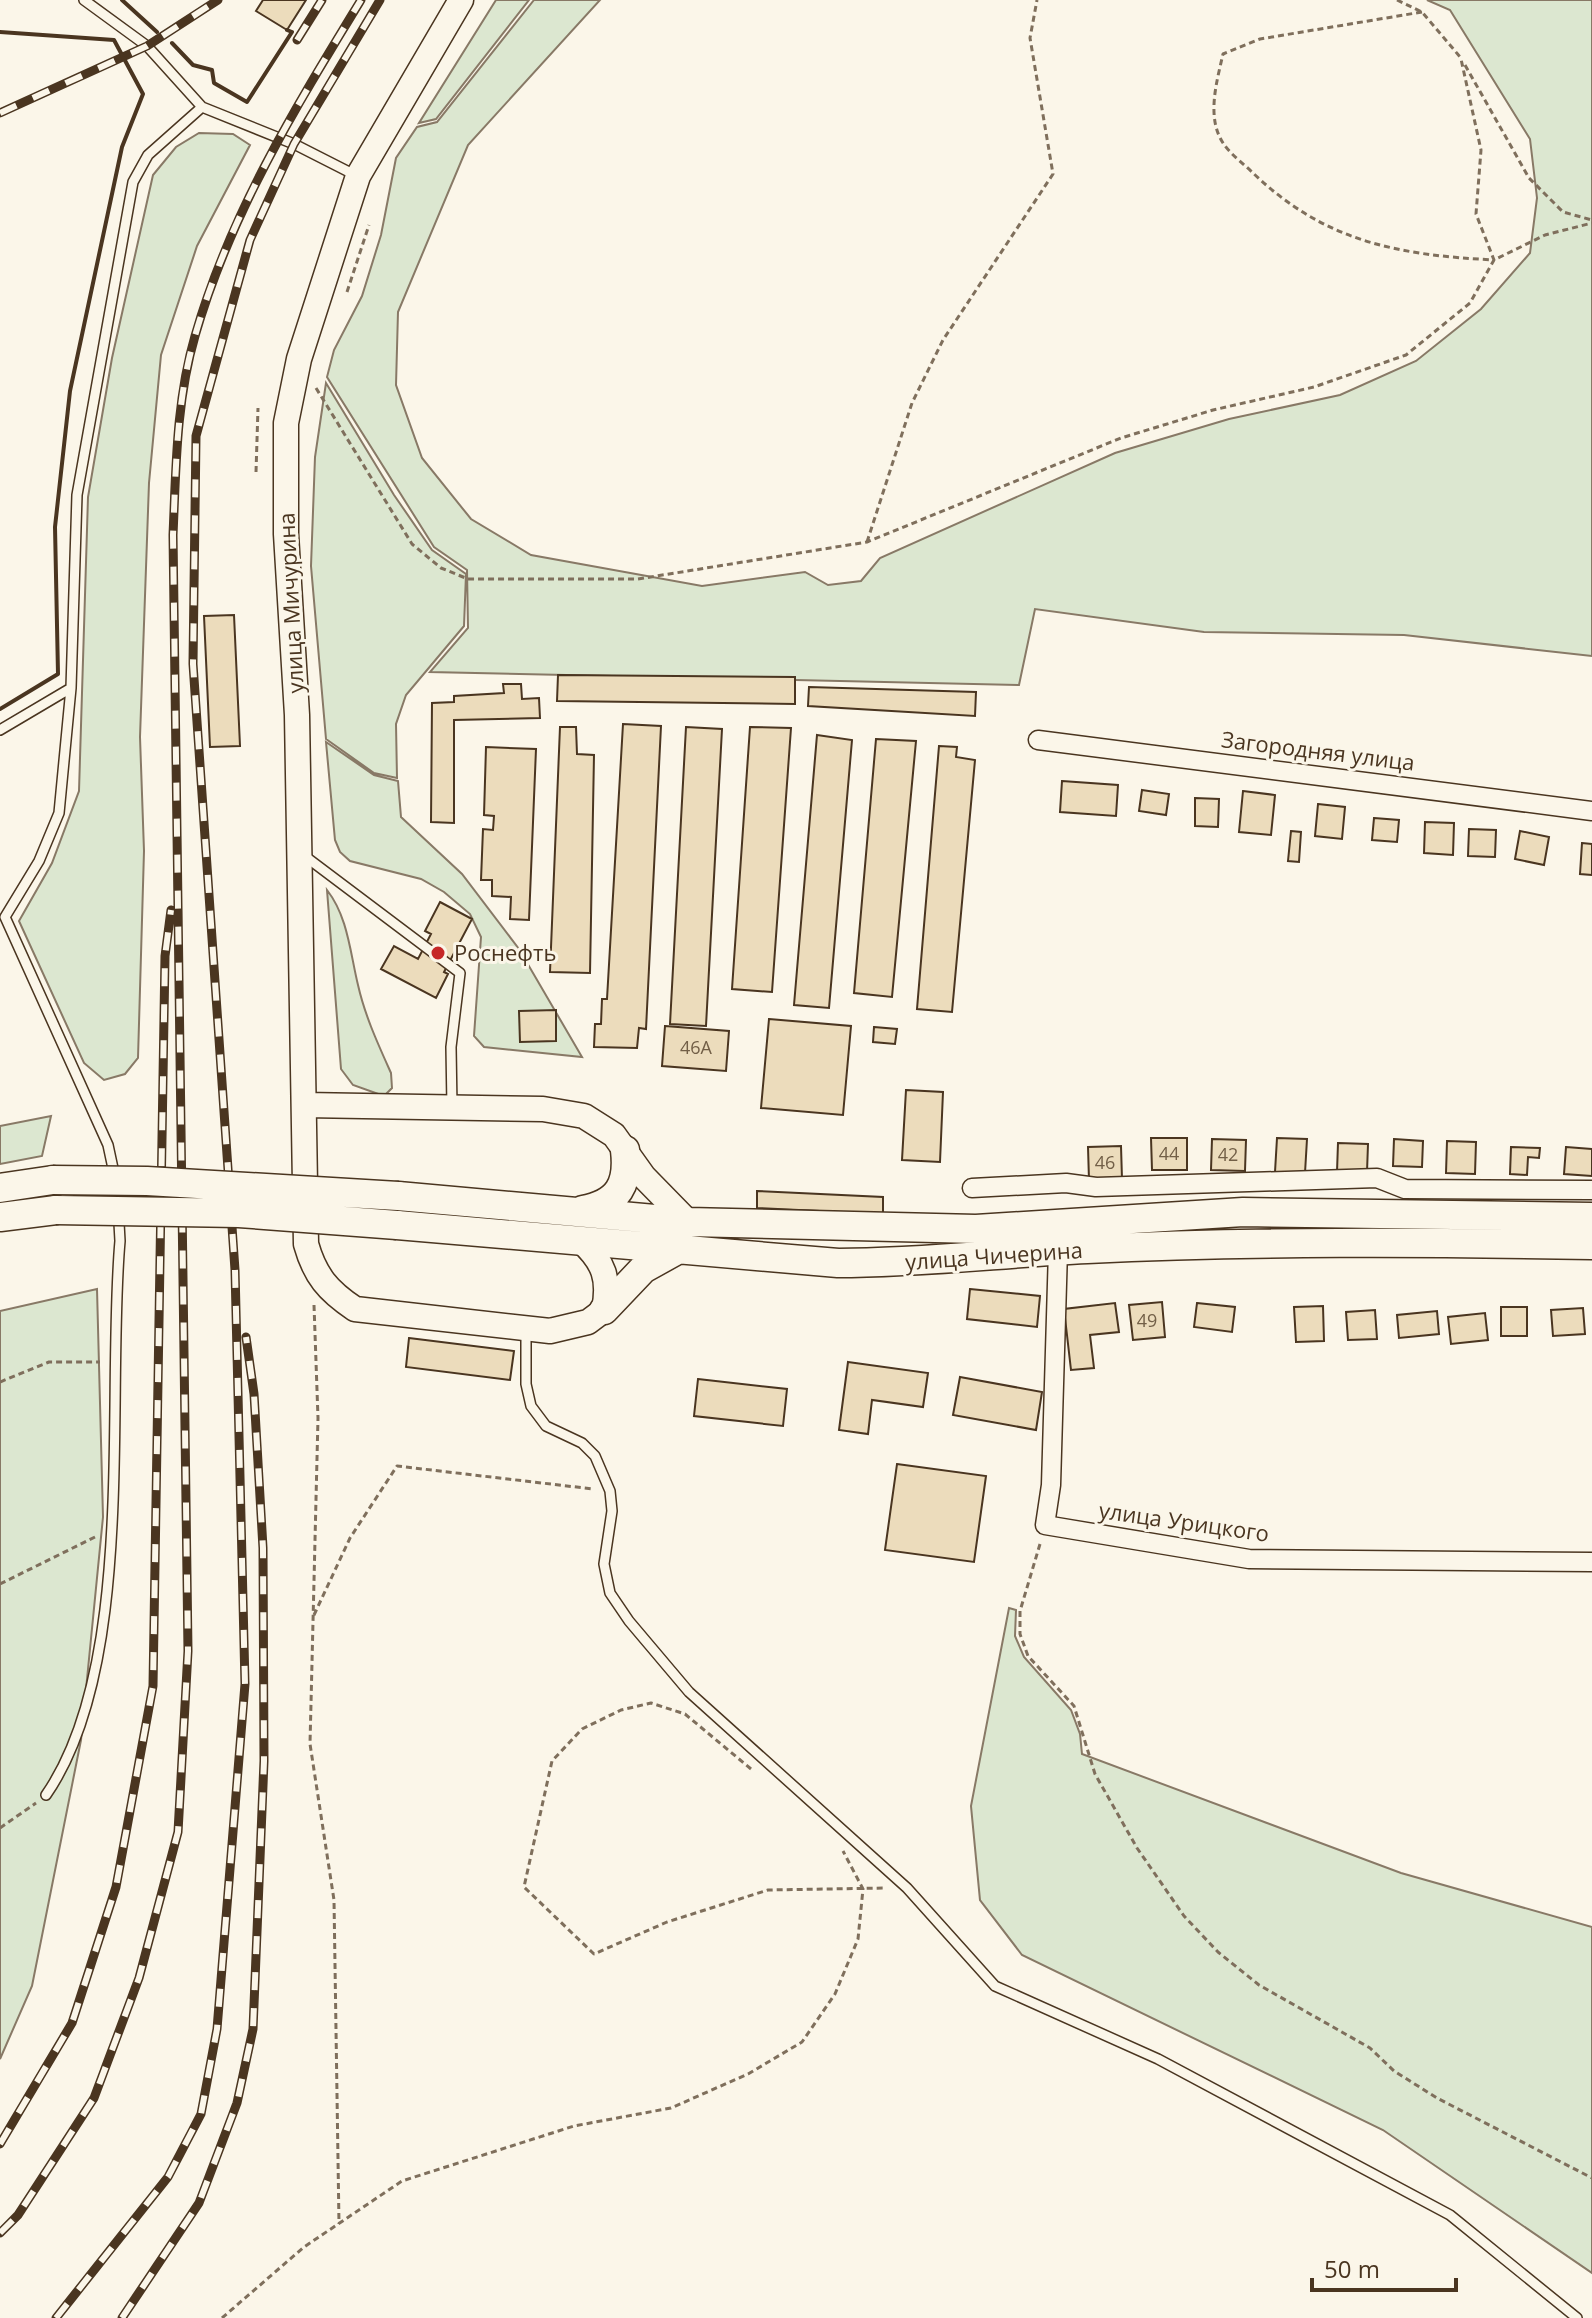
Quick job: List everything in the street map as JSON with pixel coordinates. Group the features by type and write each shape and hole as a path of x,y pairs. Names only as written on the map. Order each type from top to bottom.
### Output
{"main road":[{"name":"улица Мичурина","path":"313,1270 306,1244 297,715 286,534 286,423 299,359 358,176 461,0"},
{"path":"305,1105 543,1109 584,1116 608,1130 655,1189 688,1222"},
{"path":"579,1211 603,1206 620,1190 627,1170 625,1150"},
{"name":"улица Чичерина","path":"0,1188 53,1180 147,1181 398,1196 688,1222 976,1229 1243,1212 1592,1217"},
{"name":"улица Чичерина","path":"0,1217 56,1210 239,1213 838,1263 897,1263 1058,1250 1326,1240 1592,1245"},
{"path":"581,1241 597,1255 607,1274 604,1310"},
{"path":"313,1270 330,1293 355,1309 526,1328 570,1329 604,1310 643,1269 679,1249"}],"street":[{"name":"Загородняя улица","path":"1038,740 1592,811"},
{"path":"972,1188 1066,1183 1096,1187 1377,1178 1405,1189 1592,1190"},
{"path":"1045,1525 1051,1485 1058,1250"},
{"name":"улица Урицкого","path":"1045,1525 1249,1559 1592,1562"}],"lane":[{"path":"84,0 147,46 202,107 294,144 358,176"},
{"path":"46,1795 63,1771 96,1659 110,1530 120,1241 117,1187 108,1145 5,917 39,861 59,813 71,688 77,495 133,182 148,155 202,107"},
{"path":"0,730 71,688"},
{"path":"300,852 460,973 451,1047 452,1107"},
{"path":"526,1328 526,1384 531,1406 546,1426 582,1443 595,1456 610,1491 612,1511 604,1564 610,1593 629,1621 689,1692 907,1888 995,1986 1158,2059 1450,2215 1577,2318"}],"path":[{"path":"867,542 912,403 943,340 1053,174 1030,38 1037,0"},
{"path":"1397,0 1422,12 1461,59 1529,178 1563,212 1592,222"},
{"path":"1422,12 1260,39 1223,54 1212,100 1222,142 1285,203 1318,223 1389,247 1434,257 1494,260 1545,235 1592,222"},
{"path":"1461,59 1481,150 1476,214 1494,260"},
{"path":"347,292 369,225"},
{"path":"299,359 412,544 441,568 468,579 638,579 867,542 1121,438 1213,410 1314,387 1406,355 1470,303 1494,260"},
{"path":"256,472 258,408"},
{"path":"313,1270 318,1418 310,1744 334,1900 339,2224"},
{"path":"0,1382 49,1362 116,1362"},
{"path":"313,1619 350,1538 397,1466 610,1491"},
{"path":"1045,1525 1020,1611 1024,1645 1043,1675 1059,1687 1074,1706 1095,1774 1137,1848 1184,1916 1218,1952 1259,1985 1370,2048 1394,2071 1437,2098 1592,2178"},
{"path":"0,1584 110,1530"},
{"path":"756,1773 685,1714 651,1703 621,1710 582,1729 552,1761 524,1887 594,1954 667,1922 768,1890 907,1888"},
{"path":"0,1828 46,1795"},
{"path":"222,2318 304,2247 402,2181 574,2126 671,2108 748,2074 802,2042 835,1994 858,1939 863,1889 838,1842"}],"green space":[{"path":"496,0 529,0 436,119 419,123"},
{"path":"534,0 600,0 468,145 398,312 396,385 422,458 471,519 531,555 702,586 805,572 828,585 861,581 880,558 1115,453 1229,419 1340,395 1416,361 1481,309 1530,253 1537,198 1530,139 1450,10 1427,0 1592,0 1592,656 1404,635 1204,632 1035,609 1019,685 430,672 468,628 467,570 434,547 327,377 334,350 362,296 381,235 396,158 417,127 437,122"},
{"path":"199,133 233,134 250,145 197,246 161,355 149,483 140,737 144,851 138,1058 125,1074 104,1080 84,1063 19,921 52,863 79,791 88,497 112,358 153,175 176,147"},
{"path":"326,383 394,495 432,550 466,574 464,626 406,695 396,724 397,778 374,773 326,739 311,566 315,457"},
{"path":"326,742 374,775 398,781 401,817 462,874 519,949 582,1057 484,1047 474,1036 481,937 470,914 444,892 421,879 350,861 340,852 335,840"},
{"path":"327,890 344,923 364,1008 391,1073 392,1088 384,1096 353,1085 341,1069"},
{"path":"51,1116 42,1156 0,1164 0,1126"},
{"path":"97,1289 103,1517 81,1740 32,1986 0,2059 0,1311"},
{"path":"1009,1608 1016,1610 1015,1636 1024,1657 1071,1710 1080,1734 1082,1754 1401,1873 1592,1927 1592,2273 1383,2130 1022,1955 980,1900 971,1806"}],"building":[{"path":"263,0 306,0 287,30 256,11"},
{"path":"234,615 240,746 210,747 204,616"},
{"path":"558,675 795,677 795,704 557,701"},
{"path":"503,684 521,684 522,699 539,698 540,718 454,720 454,823 431,822 432,703 454,702 454,696 504,693"},
{"path":"809,687 976,692 975,716 808,706"},
{"path":"623,724 661,726 646,1029 639,1028 637,1048 594,1047 595,1024 601,1024 602,999 607,999"},
{"path":"560,727 576,727 577,754 594,755 590,973 550,972"},
{"path":"686,727 722,729 706,1026 670,1024"},
{"path":"750,727 791,728 772,992 732,989"},
{"path":"817,735 852,740 829,1008 794,1005"},
{"path":"876,739 916,741 892,997 854,993"},
{"path":"939,746 957,747 956,757 975,760 952,1012 917,1009"},
{"path":"486,747 536,749 529,920 510,919 511,897 492,896 492,880 481,880 483,829 493,830 494,816 484,815"},
{"path":"1062,781 1118,785 1116,816 1060,812"},
{"path":"1142,790 1169,794 1166,815 1139,811"},
{"path":"1243,791 1275,795 1271,835 1239,832"},
{"path":"1195,798 1219,799 1218,827 1195,826"},
{"path":"1318,804 1345,807 1342,839 1315,836"},
{"path":"1374,818 1399,820 1397,842 1372,840"},
{"path":"1425,822 1454,823 1453,855 1424,853"},
{"path":"1469,829 1496,830 1495,857 1468,856"},
{"path":"1291,831 1301,832 1299,862 1288,861"},
{"path":"1520,831 1549,837 1544,865 1515,859"},
{"path":"1582,843 1592,844 1592,875 1580,874"},
{"name":"Роснефть","path":"440,902 472,919 444,972 448,974 436,998 381,969 394,946 418,959 431,934 425,931"},
{"path":"556,1010 556,1041 520,1042 519,1011"},
{"path":"769,1019 851,1026 843,1115 761,1108"},
{"path":"665,1026 729,1031 726,1071 662,1066"},
{"path":"874,1027 897,1029 895,1044 873,1042"},
{"path":"906,1090 943,1092 940,1162 902,1160"},
{"path":"1151,1138 1187,1138 1187,1170 1152,1170"},
{"path":"1277,1138 1307,1139 1305,1173 1275,1172"},
{"path":"1212,1139 1246,1140 1245,1171 1211,1170"},
{"path":"1394,1139 1423,1141 1422,1167 1393,1166"},
{"path":"1447,1141 1476,1142 1475,1174 1446,1173"},
{"path":"1338,1143 1368,1144 1367,1172 1337,1172"},
{"path":"1121,1146 1122,1179 1089,1180 1088,1147"},
{"path":"1511,1147 1540,1148 1539,1158 1528,1157 1527,1175 1510,1174"},
{"path":"1566,1147 1592,1149 1592,1176 1564,1174"},
{"path":"757,1191 883,1197 883,1214 757,1208"},
{"path":"970,1289 1040,1296 1037,1327 967,1319"},
{"path":"1162,1302 1165,1337 1133,1340 1129,1305"},
{"path":"1115,1303 1119,1332 1090,1335 1094,1368 1071,1370 1064,1309"},
{"path":"1197,1303 1235,1307 1232,1332 1194,1327"},
{"path":"1323,1306 1324,1341 1296,1342 1294,1307"},
{"path":"1501,1307 1527,1307 1527,1336 1501,1336"},
{"path":"1583,1308 1585,1334 1553,1336 1551,1310"},
{"path":"1375,1310 1377,1339 1348,1340 1346,1312"},
{"path":"1437,1311 1439,1334 1399,1338 1397,1315"},
{"path":"1485,1313 1488,1340 1451,1344 1448,1317"},
{"path":"409,1338 514,1351 510,1380 406,1367"},
{"path":"848,1362 928,1373 923,1407 872,1400 868,1434 839,1430"},
{"path":"960,1377 1042,1392 1036,1430 953,1415"},
{"path":"698,1379 787,1389 783,1426 694,1416"},
{"path":"897,1464 986,1476 974,1562 885,1550"}],"railway":[{"path":"0,113 147,46 218,0"},
{"path":"297,40 322,0"},
{"path":"0,2233 18,2215 94,2098 139,1978 178,1832 188,1651 173,535 184,385 195,336 226,247 266,163 361,0"},
{"path":"56,2318 168,2177 201,2114 217,2029 245,1684 235,1270 193,664 196,436 250,240 294,144 380,0"},
{"path":"0,2144 72,2023 116,1887 153,1686 165,956 171,910"},
{"path":"122,2318 199,2203 237,2103 253,2029 264,1761 263,1548 254,1394 246,1337"}],"wall":[{"path":"122,0 157,32"},
{"path":"172,43 193,65 212,70 214,83 247,102 292,32 287,30"},
{"path":"0,32 114,40 143,94 122,147 70,391 55,527 58,674 0,709"}],"place":[{"name":"Роснефть","path":"438,953"}]}
